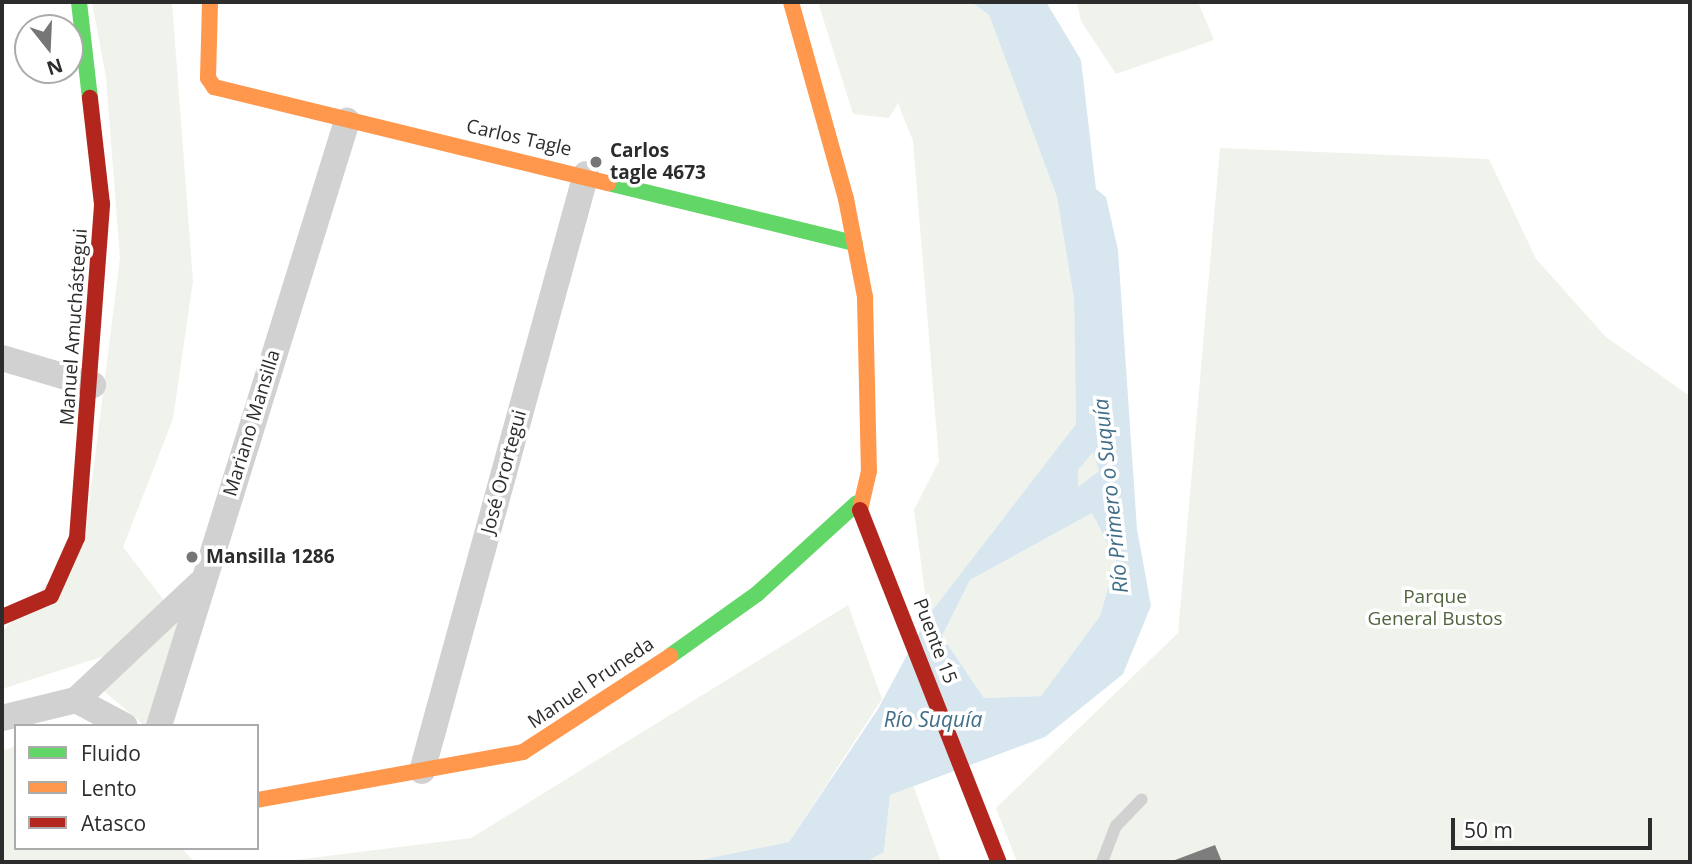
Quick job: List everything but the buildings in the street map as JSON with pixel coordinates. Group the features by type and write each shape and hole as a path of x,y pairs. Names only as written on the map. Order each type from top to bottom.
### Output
{"street":[{"name":"Manuel Amuchástegui","path":"2,617 51,596 64,575 77,538 93,385 102,204 79,2"},
{"name":"Carlos Tagle","path":"210,2 208,78 214,87 347,121 586,174 855,243"},
{"path":"790,2 855,243 869,369 869,471 857,503"},
{"name":"Mariano Mansilla","path":"160,724 347,121"},
{"name":"José Orortegui","path":"422,771 586,174"},
{"path":"2,358 93,385"},
{"name":"Manuel Pruneda","path":"259,800 523,752 556,736 757,594 857,503"},
{"name":"Puente 15","path":"857,503 999,862"},
{"path":"2,718 76,700 203,581"},
{"path":"76,700 121,724"}],"lane":[{"path":"1102,862 1116,826 1142,799"}],"green space":[{"path":"92,2 172,2 193,281 173,419 123,547 173,612 120,651 2,689 2,632 84,544 120,258 106,77"},
{"path":"818,2 971,2 989,15 1057,197 1074,299 1076,424 928,616 914,510 939,461 913,141 898,103 889,118 853,114"},
{"path":"1077,2 1198,2 1214,40 1116,74 1081,21"},
{"name":"Parque General Bustos","path":"1220,148 1489,159 1536,259 1606,337 1690,396 1690,862 1017,862 996,808 1178,633"},
{"path":"1093,451 1099,471 1078,488 1078,470"},
{"path":"1092,513 1116,559 1100,616 1041,696 984,698 942,636 970,580"},
{"path":"848,605 882,699 789,842 690,862 279,862 471,838"},
{"path":"186,609 149,724 143,724 98,686"},
{"path":"14,747 14,850 183,850 195,862 2,862 2,751"},
{"path":"913,785 941,862 866,862 884,852 890,795"}],"water":[{"name":"Río Suquía","path":"971,2 1046,2 1081,60 1096,189 1106,197 1118,250 1137,529 1151,606 1123,674 1045,737 890,795 884,852 866,862 690,862 789,842 878,709 928,616 1076,424 1074,299 1057,197 989,15","holes":["1093,452 1099,471 1078,487 1078,470","1092,513 1116,560 1100,616 1041,696 984,698 942,636 970,580"]}],"traffic: fast":[{"path":"79,2 90,98"},
{"path":"608,183 855,243"},
{"path":"670,656 757,594 857,503"}],"traffic: slow":[{"path":"210,2 208,78 214,87 608,183"},
{"path":"791,2 846,199 865,297 869,471 860,510"},
{"path":"259,800 523,752 670,656"}],"traffic: jam":[{"path":"2,617 51,596 77,538 102,204 90,98"},
{"path":"860,510 999,862"}],"place":[{"name":"Carlos tagle 4673","path":"596,162"},
{"name":"Mansilla 1286","path":"192,557"}],"water label":[{"name":"Río Primero o Suquía","path":"1110,496"}]}
